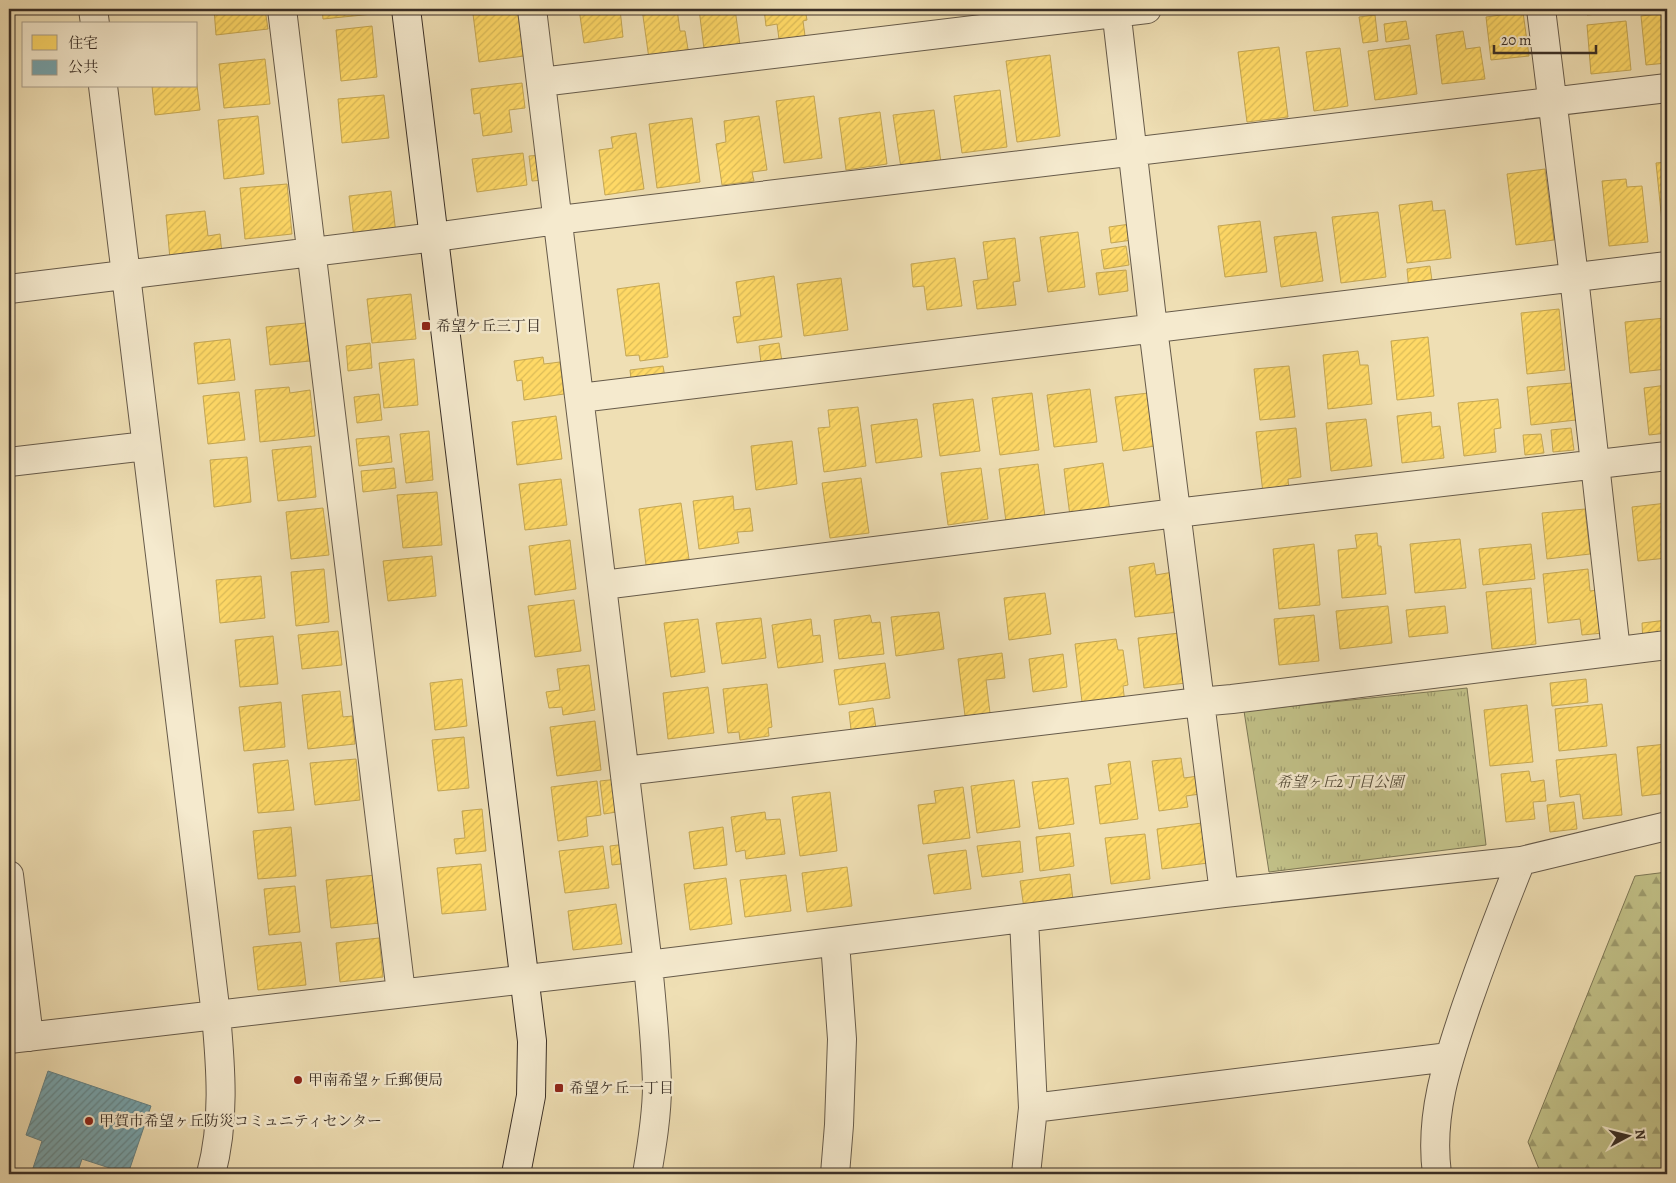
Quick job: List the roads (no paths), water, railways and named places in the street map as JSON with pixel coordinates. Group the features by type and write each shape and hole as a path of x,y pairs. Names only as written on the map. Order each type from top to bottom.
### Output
{"street":[{"path":"93,9 95,22"},
{"path":"282,9 401,993"},
{"path":"406,9 532,1041 531,1096 516,1174"},
{"path":"532,9 648,965 657,1088 654,1128 647,1174"},
{"path":"541,82 1116,11 1147,9"},
{"path":"1541,9 1574,277 1616,651"},
{"path":"1116,11 1153,328 1224,893"},
{"path":"102,88 216,1015 221,1098 220,1127 211,1174"},
{"path":"9,288 435,237 558,220 1667,88"},
{"path":"580,398 1667,266"},
{"path":"9,462 146,446"},
{"path":"602,585 1176,513 1667,456"},
{"path":"625,771 1667,645"},
{"path":"9,875 19,1038 525,980 1224,893 1521,861 1667,826"},
{"path":"1437,1174 1434,1152 1435,1119 1449,1057 1487,944 1521,861"},
{"path":"1024,919 1033,1108 1026,1174"},
{"path":"835,942 842,1039 840,1125 835,1174"},
{"path":"1033,1108 1449,1057"}],"place":[{"name":"希望ケ丘三丁目","path":"426,326"},
{"name":"甲南希望ヶ丘郵便局","path":"298,1080"},
{"name":"希望ケ丘一丁目","path":"559,1088"},
{"name":"甲賀市希望ヶ丘防災コミュニティセンター","path":"89,1121"}],"park label":[{"name":"希望ヶ丘2丁目公園","path":"1340,782"}]}
